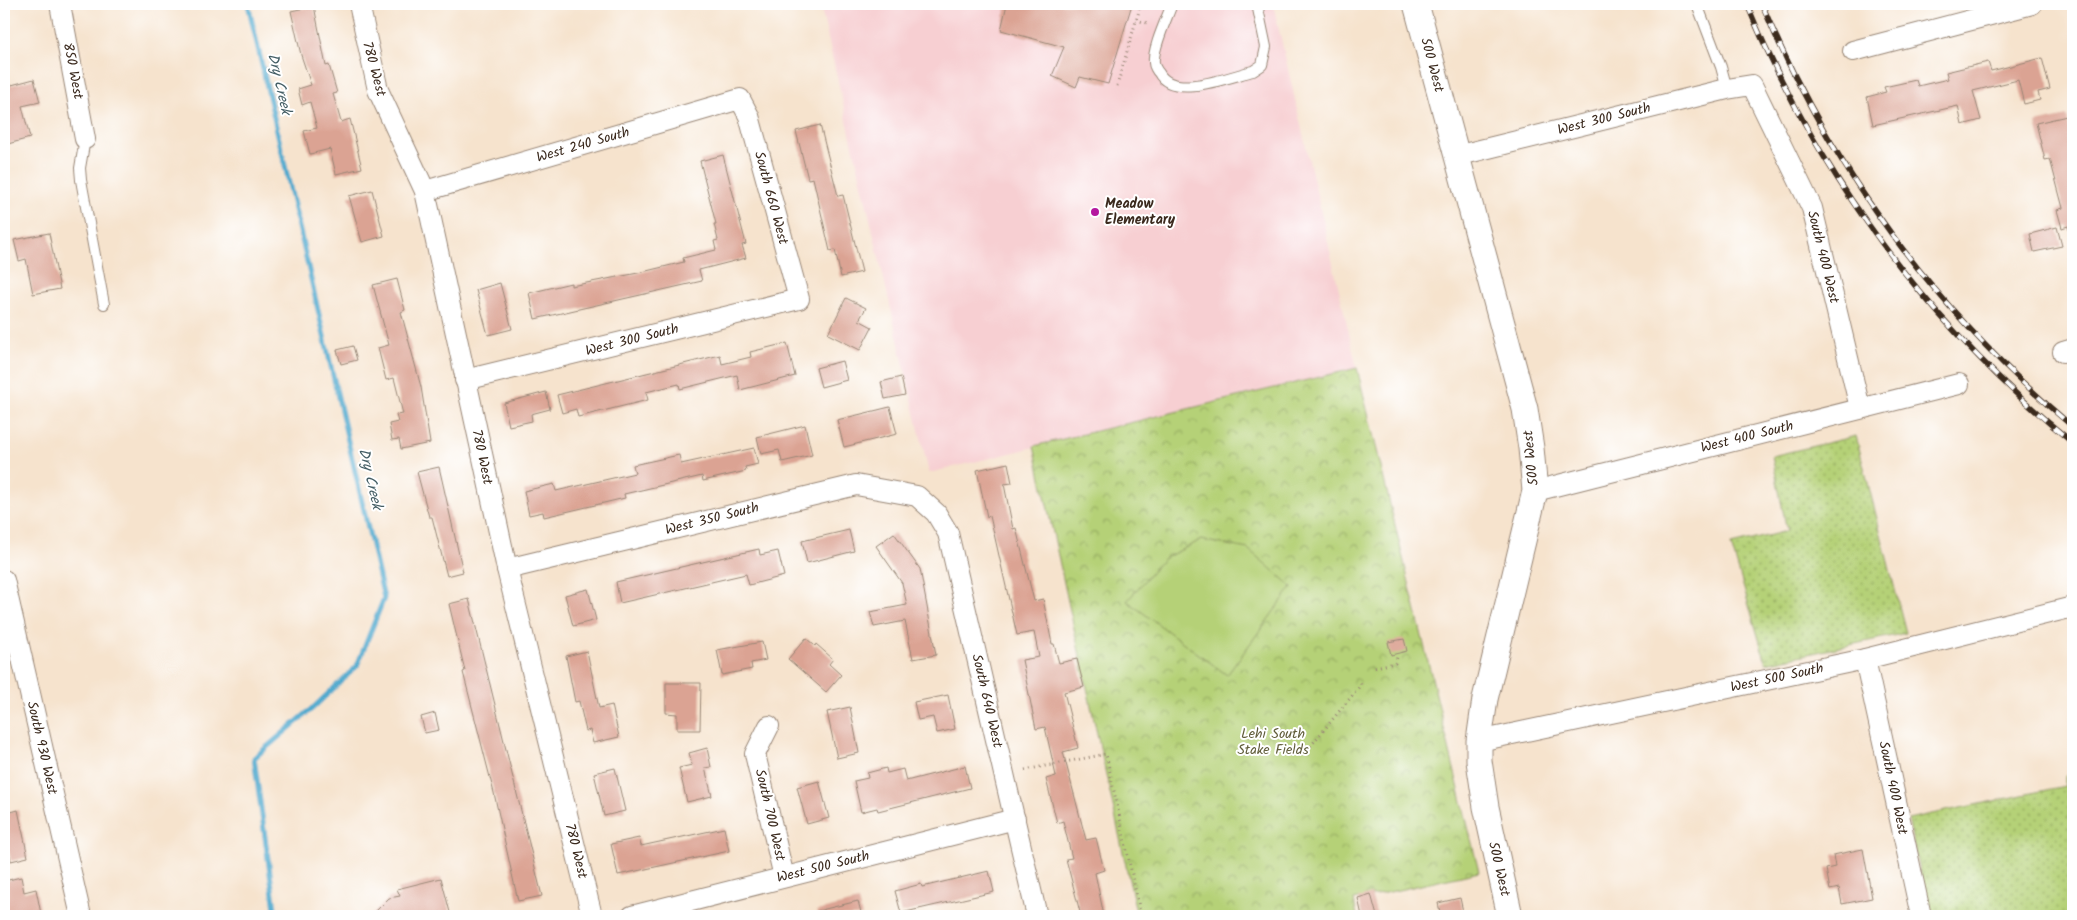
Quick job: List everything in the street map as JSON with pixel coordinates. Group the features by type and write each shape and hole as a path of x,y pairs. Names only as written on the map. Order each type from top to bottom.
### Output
{"street":[{"name":"850 West","path":"60,4 85,139"},
{"name":"780 West","path":"362,4 378,90 425,191 507,569 592,916"},
{"name":"500 West","path":"1416,4 1525,409 1531,448 1535,491 1485,699 1479,741 1479,761 1486,807 1510,916"},
{"path":"1853,51 2032,4"},
{"name":"West 300 South","path":"1456,156 1727,89 1752,85"},
{"name":"South 400 West","path":"1752,85 1812,208 1860,408"},
{"name":"West 240 South","path":"425,191 740,99"},
{"name":"South 660 West","path":"740,99 749,116 798,299"},
{"name":"West 300 South","path":"465,380 798,299"},
{"name":"West 400 South","path":"1535,491 1959,384"},
{"name":"West 350 South","path":"507,569 856,484 917,496"},
{"name":"South 640 West","path":"917,496 936,513 948,533 1037,916"},
{"name":"South 930 West","path":"4,583 81,916"},
{"name":"West 500 South","path":"1479,741 1865,659 2073,607"},
{"name":"South 400 West","path":"1865,659 1920,916"},
{"name":"South 700 West","path":"769,726 755,754 784,877"},
{"name":"West 500 South","path":"632,916 1015,819"}],"lane":[{"path":"1172,4 1157,44 1154,64 1161,77 1175,86 1191,86 1253,70 1262,65 1266,47 1257,4"},
{"path":"1697,4 1721,67 1727,89"},
{"path":"85,139 80,168 81,180 104,304"}],"path":[{"path":"1117,86 1141,4"},
{"path":"1136,20 1147,23"},
{"path":"1375,667 1395,662 1398,655"},
{"path":"1304,754 1361,685 1360,680"},
{"path":"1025,770 1106,754 1141,916"}],"shaded area":[{"name":"Meadow Elementary","path":"820,4 1273,4 1357,368 929,473"}],"green space":[{"name":"Lehi South Stake Fields","path":"1357,368 1479,872 1354,900 1357,916 1137,916 1034,446"},
{"path":"1856,436 1906,633 1766,663 1731,545 1787,531 1772,456"},
{"path":"1201,540 1248,549 1292,587 1227,675 1127,601 1163,559"},
{"path":"2073,773 2073,916 1929,916 1908,819 2065,786 2065,775"}],"building":[{"path":"1007,4 1132,4 1108,84 1080,77 1076,87 1052,76 1064,47 1001,30"},
{"path":"314,6 326,66 329,65 337,93 333,94 341,122 350,119 362,168 336,174 330,149 310,154 304,131 317,128 310,102 302,105 298,89 311,85 301,55 291,11"},
{"path":"2042,58 2050,89 2038,92 2040,100 2024,104 2018,80 1973,91 1981,120 1962,125 1958,106 1873,125 1867,97 1886,92 1884,87 1916,80 1918,86 1948,79 1946,72 1988,62 1991,71"},
{"path":"34,79 40,102 22,106 30,138 4,145 4,87"},
{"path":"2067,116 2073,147 2073,230 2069,230 2068,226 2062,228 2057,210 2063,208 2050,159 2045,160 2036,123"},
{"path":"820,125 838,196 843,195 862,272 841,277 835,250 830,251 813,178 808,179 796,131"},
{"path":"723,155 746,244 742,245 746,258 699,270 702,281 535,319 529,293 571,283 571,286 638,273 684,262 683,258 716,250 714,241 718,240 714,224 716,224 700,161"},
{"path":"372,190 384,236 362,242 349,196"},
{"path":"2057,227 2062,246 2034,252 2030,234"},
{"path":"49,233 60,289 33,294 26,259 19,261 14,240"},
{"path":"397,279 405,310 401,312 421,387 430,443 401,449 399,439 392,440 389,424 398,422 396,415 403,414 394,378 386,380 378,348 389,345 373,285"},
{"path":"500,283 512,329 488,335 476,290"},
{"path":"846,298 866,308 859,320 872,327 860,350 828,334"},
{"path":"787,343 795,376 740,390 737,375 680,389 679,384 646,392 648,400 578,417 576,409 562,413 557,395 720,355 722,364 751,357 750,352"},
{"path":"353,346 357,360 341,364 337,350"},
{"path":"842,361 847,380 821,387 816,368"},
{"path":"901,377 905,395 885,399 881,382"},
{"path":"546,392 550,409 531,414 532,421 509,426 504,403"},
{"path":"890,407 897,434 844,447 837,420"},
{"path":"805,425 812,455 782,462 779,450 761,454 757,437"},
{"path":"754,448 758,464 745,467 746,471 703,481 702,476 624,494 625,498 544,517 543,512 529,515 524,491 554,484 556,491 635,473 633,465 679,455 681,464"},
{"path":"1008,463 1012,483 1004,484 1013,529 1016,528 1034,601 1043,599 1052,644 1054,644 1059,663 1077,659 1084,687 1064,692 1078,748 1063,752 1086,840 1096,838 1104,870 1095,873 1104,916 1081,916 1066,859 1072,858 1063,821 1057,823 1046,779 1056,776 1045,727 1036,729 1022,660 1039,657 1034,632 1017,635 990,516 987,517 977,470"},
{"path":"439,467 463,572 447,576 432,517 429,517 417,472"},
{"path":"849,530 854,551 807,563 802,541"},
{"path":"894,533 920,569 936,655 913,659 905,621 874,627 870,612 907,605 902,583 876,546"},
{"path":"759,549 760,555 778,551 784,576 749,585 746,574 620,603 616,582"},
{"path":"588,589 596,620 573,626 565,595"},
{"path":"469,599 542,896 518,901 494,793 463,672 465,671 449,604"},
{"path":"806,638 833,659 829,664 841,675 826,692 788,659"},
{"path":"1404,639 1407,651 1391,655 1388,642"},
{"path":"762,642 766,660 751,663 752,669 722,675 717,650"},
{"path":"587,651 599,708 612,705 619,737 593,743 590,730 586,731 579,701 575,702 566,656"},
{"path":"666,683 701,683 700,730 677,730 677,714 666,713"},
{"path":"948,695 955,729 937,733 933,717 918,720 914,702"},
{"path":"850,707 859,753 837,758 827,712"},
{"path":"435,713 439,730 425,733 421,717"},
{"path":"707,748 711,767 705,768 712,796 687,802 679,768 692,765 689,753"},
{"path":"965,766 970,788 878,811 877,808 861,812 854,781 868,778 867,773 886,768 887,773 903,769 906,781"},
{"path":"615,768 625,811 604,816 594,773"},
{"path":"819,781 829,818 807,824 797,787"},
{"path":"18,810 28,857 11,861 9,852 4,853 4,814"},
{"path":"724,828 729,851 618,875 611,844 639,838 641,846"},
{"path":"1863,849 1872,898 1842,904 1839,888 1830,890 1826,869 1835,867 1833,855"},
{"path":"989,871 994,892 901,913 895,891 921,884 922,887"},
{"path":"21,877 24,892 36,889 41,914 4,916 4,881"},
{"path":"441,878 451,916 371,916 389,898 400,896 397,889"},
{"path":"1371,894 1377,916 1362,916 1358,898"},
{"path":"1460,898 1464,916 1441,916 1438,903"},
{"path":"858,901 862,916 817,916 817,911"}],"waterway":[{"name":"Dry Creek","path":"248,4 384,598 357,666 314,707 254,758 276,916"}],"railway":[{"path":"1747,4 1775,67 1807,128 1843,187 1883,244 1925,298 1972,350 2021,398 2073,443"},
{"path":"1762,4 1789,65 1820,124 1854,180 1892,235 1933,287 1977,336 2023,383 2073,427"}],"place":[{"name":"Meadow Elementary","path":"1095,212"}]}
